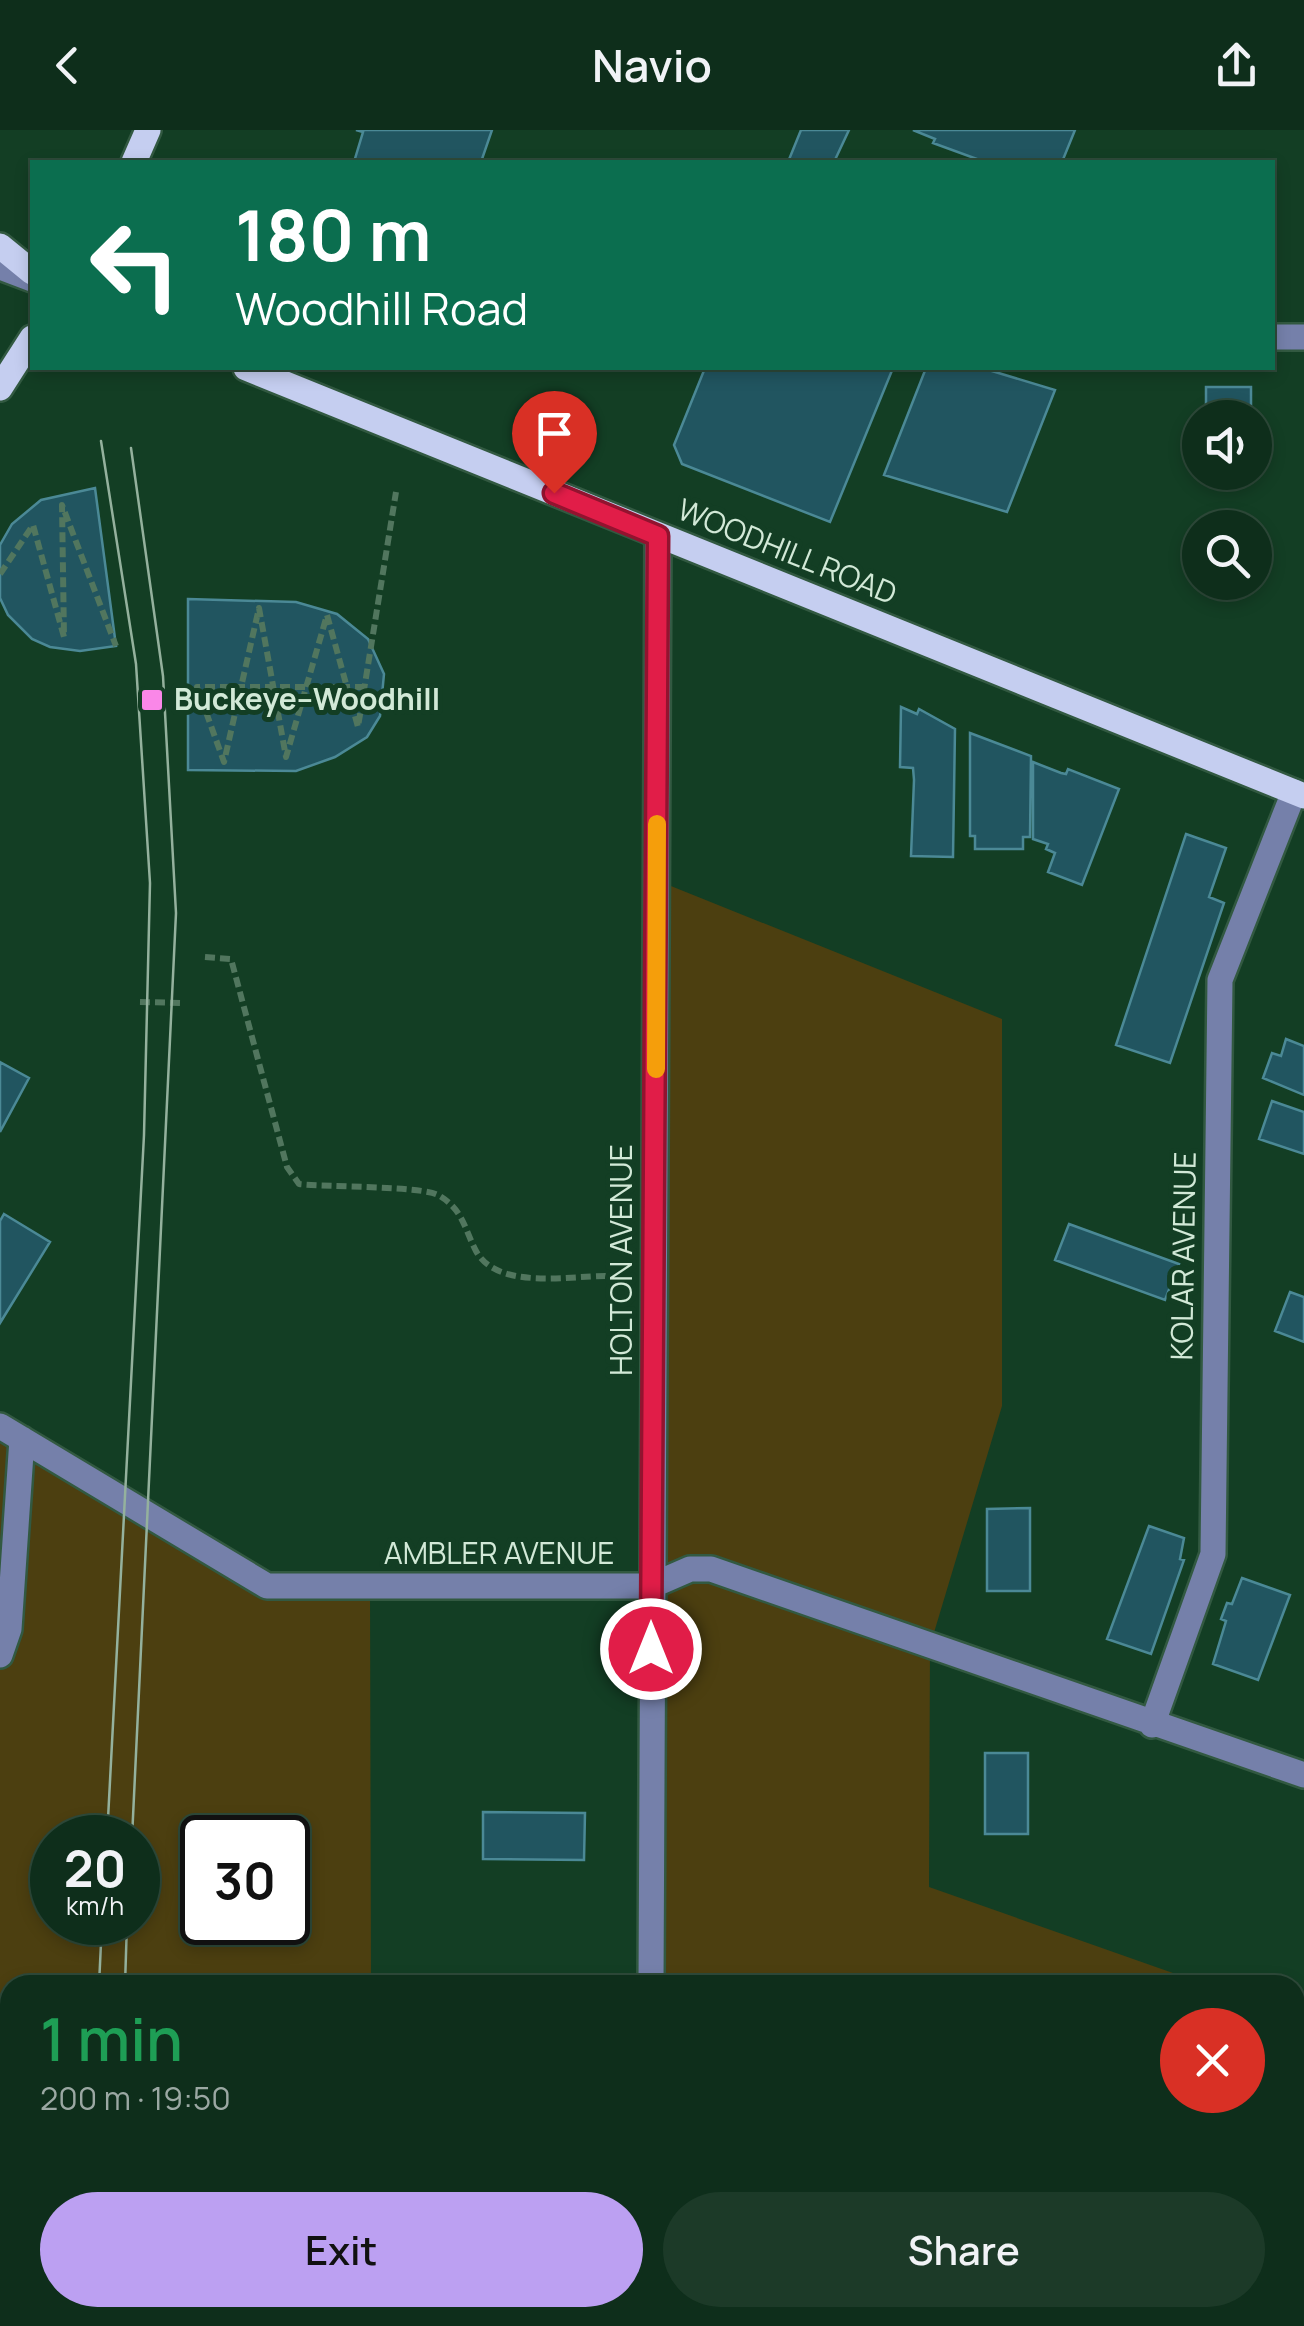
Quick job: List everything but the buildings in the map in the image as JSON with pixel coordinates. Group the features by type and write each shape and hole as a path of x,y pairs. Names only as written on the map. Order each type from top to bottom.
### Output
{"main road":[{"path":"135,160 148,130"},
{"path":"0,246 30,274"},
{"path":"0,388 30,341"},
{"name":"WOODHILL ROAD","path":"251,370 1299,794"}],"street":[{"path":"0,266 30,275"},
{"path":"1275,337 1304,337"},
{"name":"HOLTON AVENUE","path":"651,1975 658,536"},
{"name":"KOLAR AVENUE","path":"1152,1725 1213,1554 1220,980 1299,794"},
{"path":"0,1656 9,1630 11,1432"},
{"name":"AMBLER AVENUE","path":"11,1432 267,1586 651,1586 690,1569 711,1569 1304,1775"}],"path":[{"path":"365,687 347,687 306,687 273,687 242,687 196,687 224,762 242,687 259,608 273,687 286,758 306,687 327,616 347,687 358,727 365,687 396,492"},
{"path":"0,574 33,525 64,638 62,504 116,646"},
{"path":"206,957 231,959 287,1167 299,1184 434,1192 465,1219 476,1252 492,1270 511,1276 606,1276"},
{"path":"140,1002 184,1003"}],"shaded area":[{"path":"656,880 1002,1019 1002,1406 930,1646 929,1887 1179,1975 651,1975"},
{"path":"0,1426 267,1586 370,1586 371,1975 0,1975"}],"tram line":[{"path":"101,441 136,664 150,883 144,1135 108,1815"},
{"path":"131,448 163,676 176,913 133,1815"},
{"path":"99,1975 101,1945"},
{"path":"125,1975 126,1945"}],"slow traffic":[{"path":"656,1069 657,824"}],"place":[{"name":"Buckeye–Woodhill","path":"152,700"}],"route":[{"path":"554,493 658,536 651,1649"}]}
